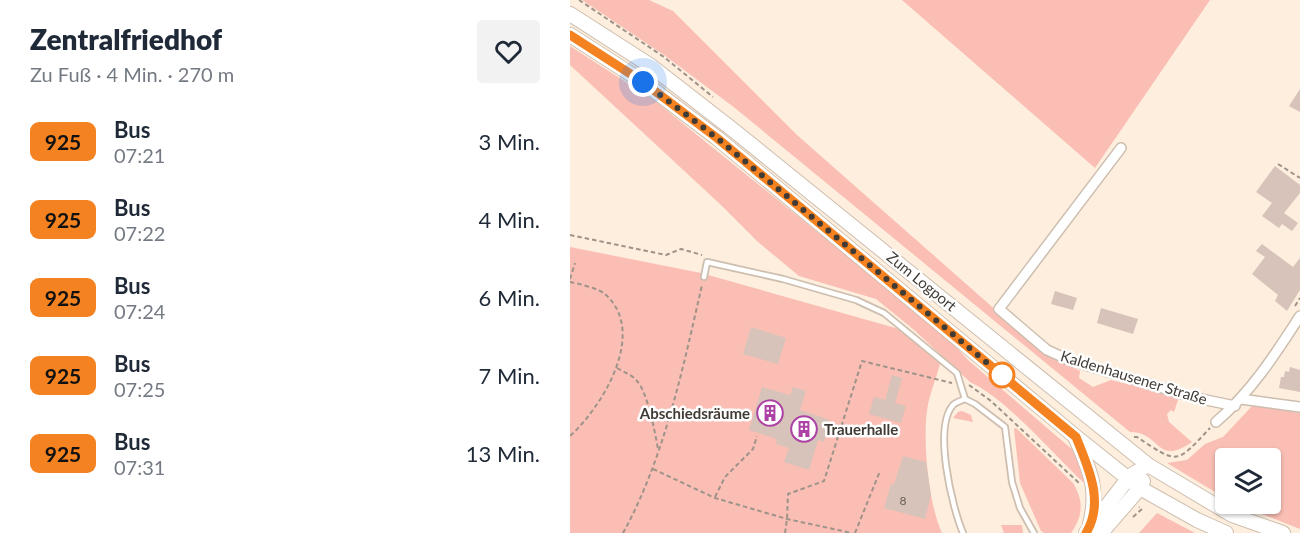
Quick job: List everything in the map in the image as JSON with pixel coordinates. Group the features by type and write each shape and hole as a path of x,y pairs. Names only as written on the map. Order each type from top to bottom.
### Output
{"main road":[{"name":"Zum Logport","path":"570,14 651,66 732,129 1148,465 1232,515 1283,533"},
{"name":"Zum Logport","path":"570,35 643,82 717,138 1140,488 1197,520 1226,533"},
{"path":"1076,437 1093,483 1092,531"},
{"path":"1092,531 1128,478 1148,465"},
{"path":"1092,531 1140,488 1148,465"}],"street":[{"name":"Kaldenhausener Straße","path":"1121,148 999,309 1047,350 1069,360 1192,396 1300,407"},
{"path":"1216,422 1238,402 1269,364 1300,316"}],"lane":[{"path":"704,277 707,262 783,279 856,300 884,313 957,373 965,399 1005,427 1012,482 1020,508 1034,533"},
{"path":"963,533 949,489 944,434 948,412 955,403 965,399"}],"path":[{"path":"1278,164 1300,178"},
{"path":"570,235 666,255 681,249 701,253 707,262"},
{"path":"570,436 595,407 609,386 617,368 623,336 617,309 604,293 570,281 575,263"},
{"path":"623,533 635,511 658,452 704,277"},
{"path":"785,533 788,519 788,494 824,481 862,360 955,384 965,382 991,401 1084,488 1093,483"},
{"path":"617,368 635,378 642,387 658,452"},
{"path":"1124,447 1132,438 1137,437 1166,457 1173,458 1189,450 1216,422"},
{"path":"715,498 725,477 753,449 756,436"},
{"path":"652,469 715,498 788,519 853,533 880,471"}],"shaded area":[{"path":"582,0 649,0 673,11 797,135 1015,327 1054,357 1080,371 1079,378 1093,387 1111,380 1179,397 1174,412 1171,410 1167,414 1169,422 1192,442 1171,451 1165,450 1140,433 1130,432 735,108 664,55"},
{"path":"902,0 1210,0 1095,168"},
{"path":"570,46 655,101 950,340 968,360 1074,451 1084,467 1088,482 1083,482 1014,413 970,382 913,329 876,299 799,276 758,242 570,65"},
{"path":"570,247 701,273 899,329 940,364 929,400 926,449 933,504 942,533 570,533"},
{"path":"1253,405 1300,413 1300,529 1262,514 1281,514 1281,448 1215,448 1215,492 1167,463 1187,460 1205,444 1223,437"},
{"path":"962,411 971,415 973,422 953,418"},
{"path":"1016,428 1073,483 1077,490 1081,508 1078,521 1071,533 1041,531 1020,483 1014,429"},
{"path":"1157,513 1195,533 1139,533"},
{"path":"1001,525 1022,525 1023,533 1004,533"}],"building":[{"path":"1300,89 1300,112 1289,106"},
{"path":"1275,166 1300,185 1300,193 1284,213 1298,223 1292,231 1282,224 1279,228 1262,216 1272,203 1256,192"},
{"path":"1262,244 1293,267 1300,258 1300,290 1287,311 1275,301 1278,295 1252,274 1265,257 1256,251"},
{"path":"1055,291 1077,298 1073,310 1051,304"},
{"path":"1101,308 1138,319 1133,334 1097,323"},
{"path":"751,327 786,338 778,364 743,354"},
{"path":"1290,367 1300,370 1300,392 1279,388 1281,377 1284,377 1285,371 1289,372"},
{"path":"892,375 902,378 895,403 906,406 901,423 869,414 874,397 885,400"},
{"name":"Trauerhalle","path":"762,387 790,395 793,387 806,391 800,410 830,420 824,442 818,440 809,470 784,462 789,448 776,444 777,439 749,430"},
{"path":"903,456 926,462 931,495 925,519 884,508"}],"bus line":[{"name":"925","path":"570,35 643,82 717,138 1076,437 1093,483 1094,508 1090,527 1086,533"}],"place":[{"name":"Abschiedsräume","path":"770,413"},
{"name":"Trauerhalle","path":"804,429"}],"route":[{"path":"643,82 717,138 1009,381 1002,375"}]}
